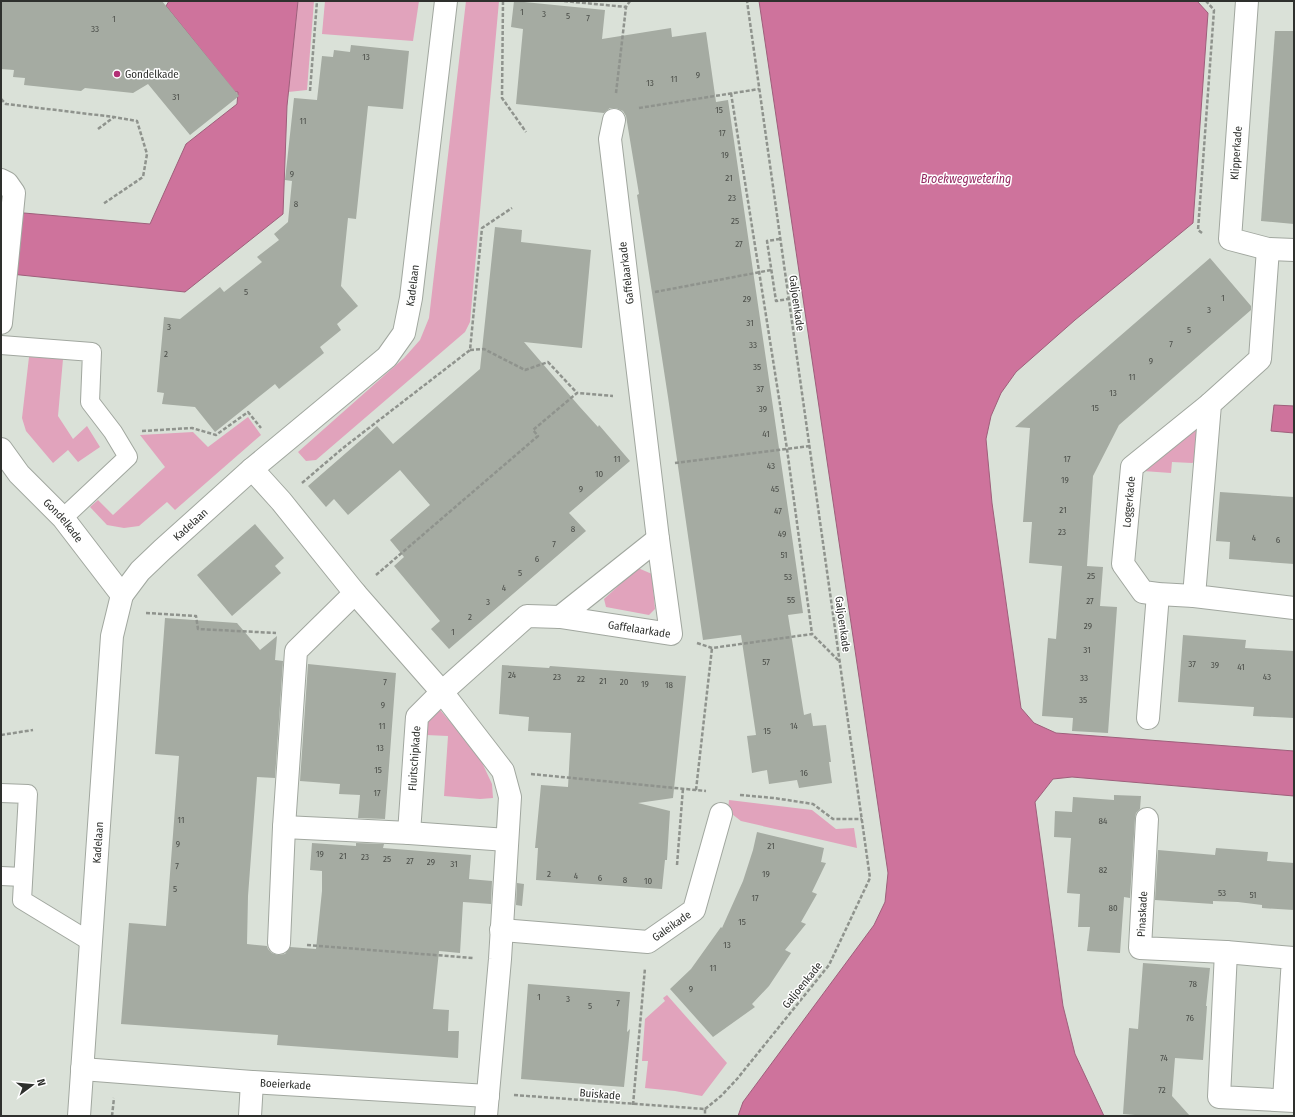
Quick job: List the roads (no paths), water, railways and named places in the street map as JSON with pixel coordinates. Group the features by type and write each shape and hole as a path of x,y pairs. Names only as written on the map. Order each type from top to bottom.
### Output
{"street":[{"name":"Kadelaan","path":"79,1116 112,636 120,603 140,572 162,550 252,469 386,357 404,333 411,298 446,1"},
{"name":"Klipperkade","path":"1247,1 1230,239 1268,249"},
{"name":"Gaffelaarkade","path":"442,692 527,616 560,617 671,634 658,539 610,139 614,116"},
{"path":"1,320 8,187"},
{"path":"1268,249 1294,250"},
{"name":"Loggerkade","path":"1268,249 1260,359 1210,404 1132,467 1124,564 1143,592 1194,596 1294,608"},
{"path":"1194,596 1210,404"},
{"name":"Gondelkade","path":"1,449 19,474 64,518 120,603"},
{"path":"252,469 281,501 355,593 442,692 503,771 510,797 500,960 487,1106"},
{"path":"560,617 658,539"},
{"path":"279,943 284,827 296,651 355,593"},
{"path":"1148,718 1158,594"},
{"name":"Fluitschipkade","path":"409,833 417,717 442,692"},
{"name":"Galeikade","path":"501,930 648,942 694,910 721,814"},
{"name":"Pinaskade","path":"1147,819 1140,948 1226,952 1293,958 1289,1100 1219,1097 1226,952"},
{"path":"284,827 409,833 507,840"},
{"name":"Boeierkade","path":"82,1069 252,1082 487,1106"},
{"path":"250,1116 252,1082"}],"lane":[{"path":"1,345 92,352 90,402 113,432 128,457 64,518"},
{"path":"1,793 28,794 22,900 91,942"},
{"path":"1,876 23,877"}],"water":[{"path":"169,1 298,1 287,106 283,214 185,292 1,273 1,211 150,224 186,144 237,104 238,92 235,92 166,6"},
{"name":"Broekwegwetering","path":"759,1 1197,1 1208,13 1193,223 1075,320 1016,372 1001,393 991,416 986,439 992,503 1021,708 1034,723 1056,733 1294,751 1294,796 1072,777 1053,779 1035,802 1063,1006 1075,1054 1104,1116 738,1116 743,1102 874,925 885,902 888,873"},
{"path":"1274,405 1294,406 1294,433 1271,431"}],"place":[{"name":"Gondelkade","path":"117,74"}]}
